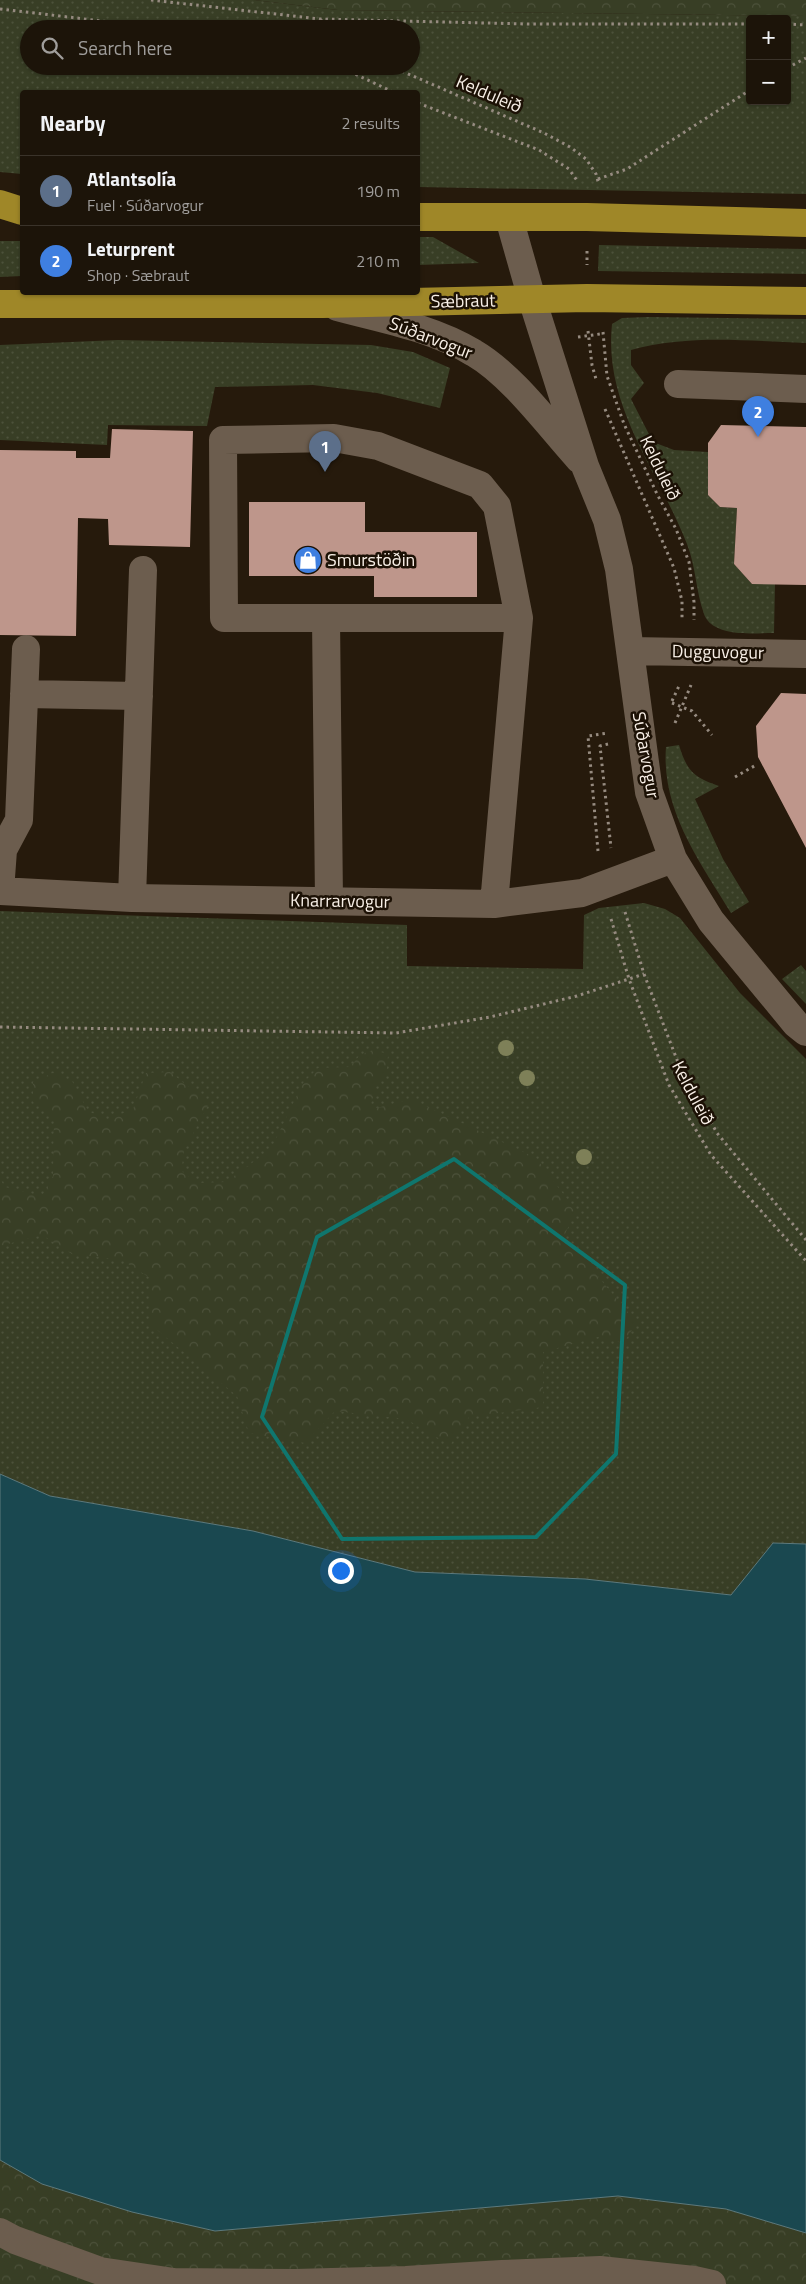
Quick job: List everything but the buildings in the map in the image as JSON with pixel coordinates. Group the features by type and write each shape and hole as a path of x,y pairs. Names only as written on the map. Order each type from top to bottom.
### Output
{"highway":[{"path":"0,204 20,210"},
{"path":"0,216 20,216"},
{"path":"420,217 587,218 806,223"},
{"name":"Sæbraut","path":"0,304 323,304 532,299 588,309 806,301"}],"street":[{"name":"Súðarvogur","path":"510,218 532,299 585,466 607,520 618,569 649,792 673,859 711,921 796,1024 806,1032"},
{"name":"Súðarvogur","path":"323,304 407,325 475,353 500,372 585,466"},
{"path":"678,384 806,389"},
{"path":"494,904 519,618 497,506 480,486 378,446 334,438 223,440 224,618 519,618"},
{"path":"132,898 143,570"},
{"path":"326,618 329,901"},
{"path":"0,891 3,850 19,820 26,649"},
{"name":"Dugguvogur","path":"630,651 806,654"},
{"path":"24,694 139,696"},
{"name":"Knarrarvogur","path":"0,891 132,898 494,904 582,893 673,859"},
{"path":"0,2232 100,2271 174,2282 295,2283 406,2280 600,2270 694,2280 712,2284"}],"path":[{"path":"152,0 320,19 361,20"},
{"path":"0,9 94,20"},
{"path":"420,21 527,24 746,24"},
{"path":"791,24 806,25"},
{"path":"791,66 806,58"},
{"path":"357,75 390,90"},
{"name":"Kelduleið","path":"411,75 544,133 570,147 586,159 598,179 600,188"},
{"path":"598,179 627,169 746,93"},
{"path":"420,104 539,150 569,169 584,191 587,218 589,336 592,365 597,383"},
{"name":"Kelduleið","path":"602,328 607,376 624,424 676,529 689,562 694,602 694,626"},
{"path":"589,336 603,334"},
{"name":"Kelduleið","path":"602,402 674,568 682,601 682,622"},
{"path":"668,729 674,725 691,685"},
{"path":"671,703 692,711 712,735"},
{"path":"599,858 588,736 614,732"},
{"path":"611,849 600,746 617,742"},
{"path":"735,777 756,765"},
{"name":"Kelduleið","path":"622,904 644,974 679,1065 717,1133 806,1240"},
{"name":"Kelduleið","path":"610,916 629,979 669,1085 711,1155 806,1261"},
{"path":"0,1027 396,1033 490,1017 577,996 644,974"}],"highlighted area":[{"path":"454,1159 625,1285 616,1454 536,1537 342,1539 262,1417 317,1237"}],"green space":[{"path":"0,0 253,0 338,10 746,15 746,105 791,105 791,16 806,16 806,194 420,187 420,90 20,90 20,174 0,172"},
{"path":"253,0 806,0 806,16 338,10"},
{"path":"420,237 433,237 479,263 420,265"},
{"path":"0,241 20,241 20,276 0,277"},
{"path":"599,245 806,249 806,274 598,271"},
{"path":"622,318 806,319 806,343 696,340 653,345 631,350 631,365 644,383 631,399 653,442 674,450 708,452 708,495 720,507 737,508 734,564 752,584 775,584 774,633 727,631 712,625 705,616 687,544 624,411 616,383 611,354 612,324"},
{"path":"118,340 371,345 413,352 450,368 440,408 377,393 313,385 215,387 207,426 108,425 107,445 0,440 0,345"},
{"path":"679,745 685,761 692,772 719,786 695,799 723,859 749,902 731,913 695,855 676,814 666,770 666,747"},
{"path":"644,903 665,909 680,918 740,993 806,1059 806,1544 773,1543 731,1595 585,1579 415,1572 253,1531 50,1496 0,1474 0,911 407,925 407,966 583,969 584,915 599,908"},
{"path":"801,965 806,971 806,1004 782,979"},
{"path":"373,1050 388,1054 387,1069 377,1084 369,1110 411,1099 536,1158 576,1211 564,1236 637,1323 623,1343 598,1337 543,1352 543,1407 469,1417 450,1445 406,1419 335,1411 305,1443 249,1433 237,1396 151,1325 150,1278 122,1260 72,1254 42,1235 0,1246 0,1179 5,1187 42,1196 53,1176 54,1117 33,1102 33,1082 53,1073 72,1081 88,1111 107,1120 133,1109 146,1073 170,1072 209,1103 183,1153 182,1171 196,1183 226,1182 271,1149 303,1083 318,1068 350,1067 360,1055"},
{"path":"0,2160 42,2184 132,2212 215,2231 618,2196 726,2209 806,2233 806,2284 0,2284"}],"water":[{"path":"0,1474 50,1496 253,1531 415,1572 585,1579 731,1595 773,1543 806,1544 806,2233 726,2209 618,2196 215,2231 132,2212 42,2184 0,2160"}],"place":[{"name":"Leturprent","path":"758,437"},
{"name":"Atlantsolía","path":"325,472"},
{"name":"Smurstöðin","path":"308,560"}]}
